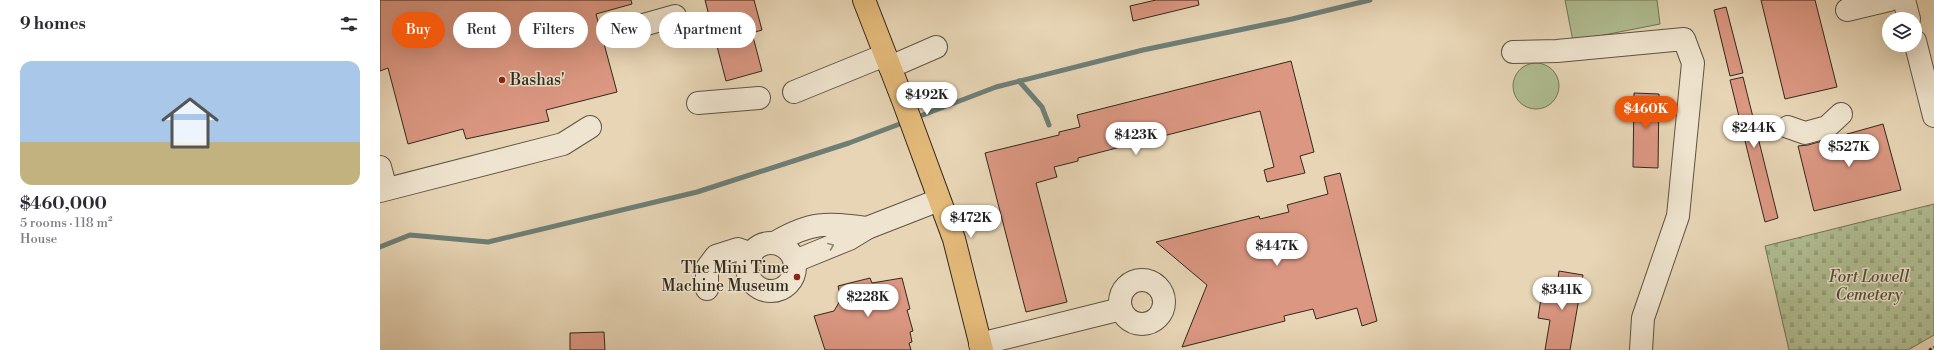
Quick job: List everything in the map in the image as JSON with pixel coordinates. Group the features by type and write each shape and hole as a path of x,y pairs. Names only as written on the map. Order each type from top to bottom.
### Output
{"main road":[{"path":"864,0 954,239 981,347"}],"street":[{"path":"1847,10 1889,0"},
{"path":"1904,0 1907,12"},
{"path":"1513,52 1556,51 1684,39 1693,63 1678,216 1643,318 1641,350"},
{"path":"794,92 887,61 936,47"},
{"path":"1918,52 1934,116"},
{"path":"698,103 759,98"},
{"path":"1788,126 1805,133 1827,127 1840,114"},
{"path":"380,167 383,190 563,144 590,127"},
{"path":"795,261 850,239 867,228 940,200"},
{"path":"776,242 791,253 795,261 795,270 792,280 784,288 774,291 764,290 754,285 748,273 748,259 755,249 766,244 776,242 791,233 812,225 838,224 867,228"},
{"path":"708,289 707,268 716,256 738,249 752,254"},
{"path":"981,347 1121,309"}],"path":[{"path":"1929,350 1934,347"}],"green space":[{"path":"1565,0 1657,0 1660,24 1573,41"},
{"path":"1536,63 1549,67 1555,73 1559,86 1555,99 1549,105 1536,109 1523,105 1517,99 1513,86 1517,73 1523,67"},
{"name":"Fort Lowell Cemetery","path":"1934,204 1934,335 1908,350 1789,350 1765,246"}],"building":[{"name":"Bashas'","path":"380,0 631,0 632,4 603,12 596,12 596,48 605,48 617,92 546,110 549,121 466,139 463,129 408,144 388,68 380,71"},
{"path":"705,0 754,0 762,30 756,32 756,12 708,12"},
{"path":"1156,0 1198,0 1199,5 1133,21 1130,6"},
{"path":"1761,0 1815,0 1837,87 1785,99"},
{"path":"1726,7 1743,73 1730,76 1714,10"},
{"path":"717,48 756,48 762,71 726,81"},
{"path":"1291,61 1314,152 1300,156 1305,173 1267,182 1264,170 1274,167 1260,111 1078,158 1078,161 1054,167 1057,177 1036,183 1067,302 1026,312 985,153 1059,135 1059,132 1080,127 1077,115"},
{"path":"1743,77 1778,218 1765,222 1730,80"},
{"path":"1634,93 1659,94 1658,168 1633,167"},
{"path":"1883,124 1901,190 1814,211 1798,146 1808,145"},
{"path":"1340,173 1377,321 1362,326 1357,308 1316,319 1313,309 1284,316 1285,321 1182,347 1207,285 1156,242 1259,216 1260,219 1289,212 1287,205 1328,194 1324,177"},
{"path":"1559,271 1583,275 1570,350 1545,350 1550,320 1538,318 1541,298 1555,300"},
{"path":"870,278 872,283 902,278 910,309 907,310 913,331 910,332 912,342 909,343 911,350 825,350 814,316 834,311 841,299 838,286"},
{"path":"604,332 605,350 570,350 570,333"}],"waterway":[{"path":"915,118 996,87 1143,50 1292,19 1370,0"},
{"path":"1019,81 1042,107 1049,125"},
{"path":"380,247 410,235 488,242 697,192 849,143 905,122"}],"place":[{"name":"Bashas'","path":"502,80"},
{"name":"The Mini Time Machine Museum","path":"797,277"}]}
